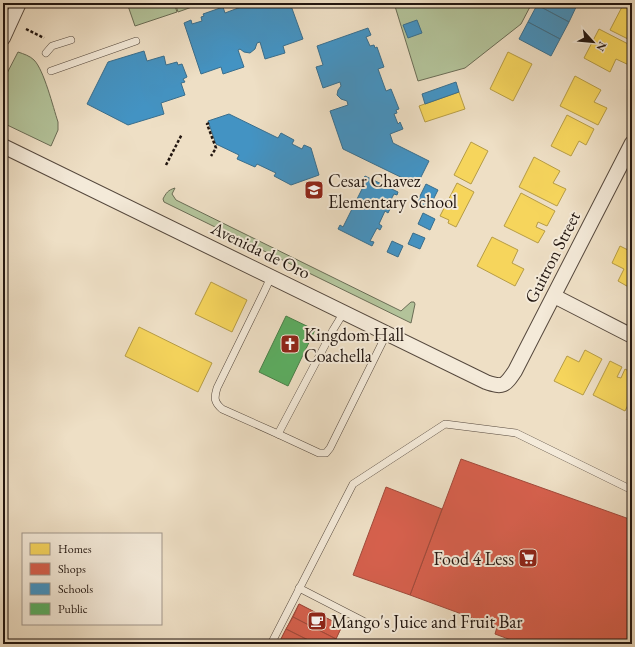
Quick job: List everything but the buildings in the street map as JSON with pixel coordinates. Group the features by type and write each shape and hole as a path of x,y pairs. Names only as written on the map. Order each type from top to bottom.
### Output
{"street":[{"path":"3,38 19,3"},
{"name":"Guitron Street","path":"502,385 509,380 515,371 632,143"},
{"name":"Avenida de Oro","path":"3,146 486,382 502,385"},
{"path":"554,296 632,336"}],"lane":[{"path":"46,54 52,46 71,40"},
{"path":"51,71 136,41"},
{"path":"271,277 217,388 215,396 216,404 222,410 319,453 326,453 330,448 387,333"},
{"path":"278,434 344,312"},
{"path":"271,644 353,484 445,424 516,433 632,490"},
{"path":"299,588 369,624"}],"path":[{"path":"209,123 207,124 216,148 211,156"},
{"path":"166,165 182,134"}],"green space":[{"path":"127,3 174,3 177,12 135,26"},
{"path":"175,3 203,3 178,12"},
{"path":"394,3 532,3 521,24 465,68 418,81"},
{"path":"18,52 29,56 34,60 38,65 48,89 58,122 58,130 51,146 3,123 3,81"},
{"path":"175,188 172,194 176,200 401,311 411,302 414,302 415,304 411,323 164,202 163,199 166,193"}],"place":[{"name":"Cesar Chavez Elementary School","path":"314,190"},
{"name":"Kingdom Hall Coachella","path":"290,344"},
{"name":"Food 4 Less","path":"528,558"},
{"name":"Mango's Juice and Fruit Bar","path":"317,621"}]}
